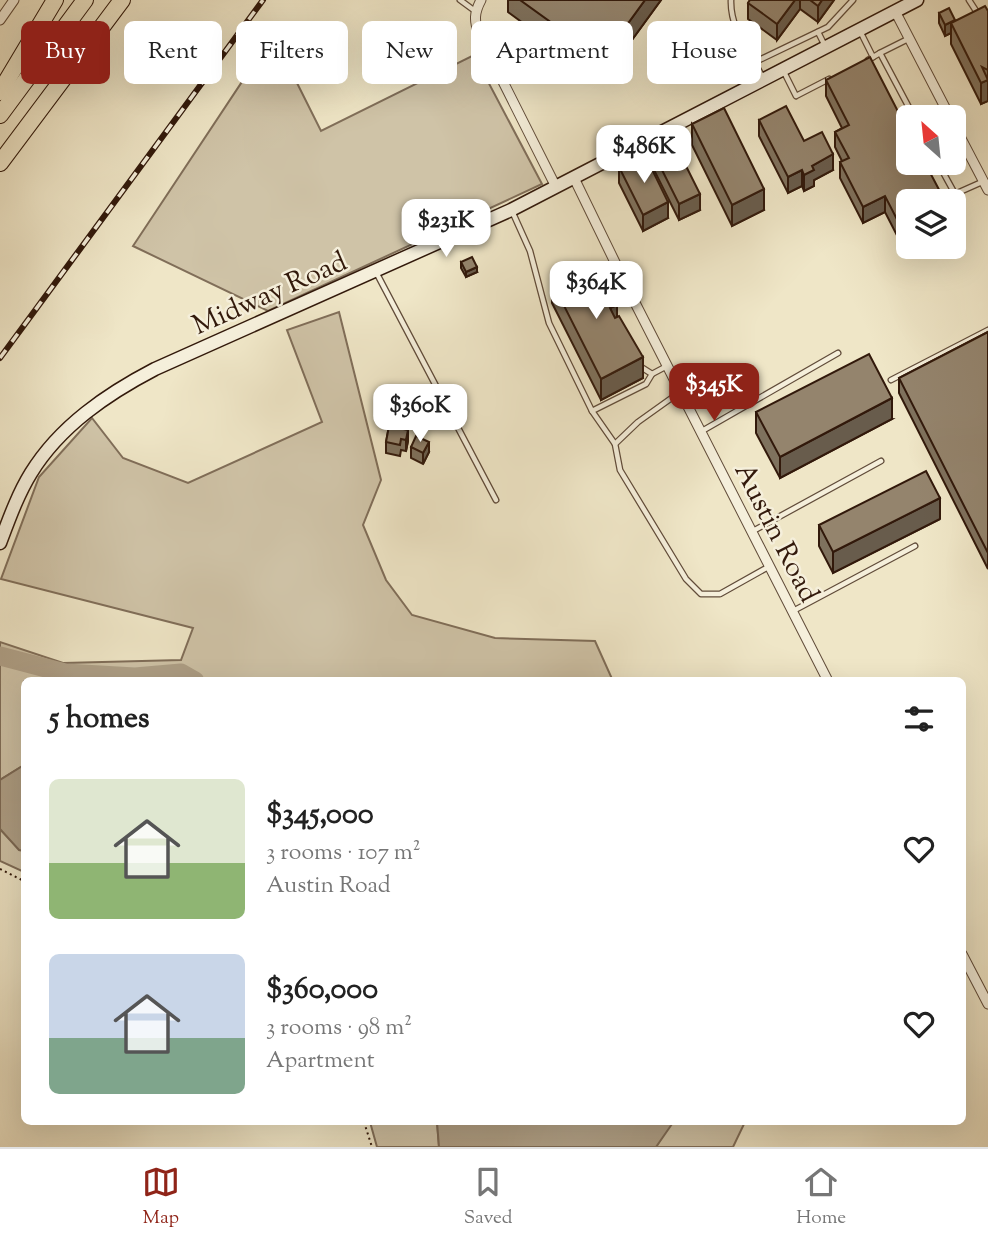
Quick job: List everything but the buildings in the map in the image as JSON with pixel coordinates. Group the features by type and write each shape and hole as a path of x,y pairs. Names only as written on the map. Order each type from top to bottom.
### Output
{"highway":[{"path":"0,92 55,0"},
{"path":"0,116 85,0"},
{"path":"0,163 122,0"}],"main road":[{"name":"Midway Road","path":"0,543 20,493 40,460 66,430 99,403 155,369 511,210 912,1"}],"street":[{"path":"481,0 475,11 479,34 556,187"},
{"path":"0,20 12,1"},
{"path":"895,11 941,105"},
{"path":"966,147 986,186"},
{"name":"Austin Road","path":"575,178 628,289 826,677"},
{"path":"966,962 988,1004"}],"lane":[{"path":"460,0 475,11"},
{"path":"731,0 733,21"},
{"path":"761,59 828,27 853,0"},
{"path":"969,0 982,19"},
{"path":"859,30 873,57"},
{"path":"818,32 826,47"},
{"path":"862,63 909,38"},
{"path":"880,53 908,105"},
{"path":"782,69 796,96 840,74"},
{"path":"761,73 764,79"},
{"path":"945,175 955,194 986,186"},
{"path":"511,210 530,251 549,323 592,411 615,444 620,470 685,579 701,594 720,594 770,565"},
{"path":"376,272 496,500"},
{"path":"609,306 613,298 628,289"},
{"path":"891,380 988,330"},
{"path":"702,431 838,352"},
{"path":"638,364 652,374"},
{"path":"592,411 646,384 652,374 667,366"},
{"path":"615,444 657,406 681,391"},
{"path":"752,531 881,461"},
{"path":"793,611 915,546"}],"path":[{"path":"0,869 21,880"},
{"path":"365,1125 372,1147"}],"shaded area":[{"path":"471,56 471,84 489,84 542,184 268,311 133,246 240,84 298,84 321,131 416,84 457,84 457,63"},
{"path":"339,312 381,480 363,525 386,580 412,615 495,638 595,641 611,677 21,677 21,767 0,780 0,642 63,663 181,660 193,628 1,579 39,477 92,418 123,458 188,483 322,422 287,330"},
{"path":"21,767 21,850 0,829 0,780"},
{"path":"0,829 21,850 21,871 0,861"},
{"path":"371,1125 437,1125 439,1147 377,1147"},
{"path":"437,1125 671,1125 656,1147 439,1147"},
{"path":"669,1125 744,1125 733,1147 656,1147"}],"waterway":[{"path":"0,656 65,673 135,677"},
{"path":"135,677 181,673 188,677"}],"railway":[{"path":"0,358 263,0"}]}
